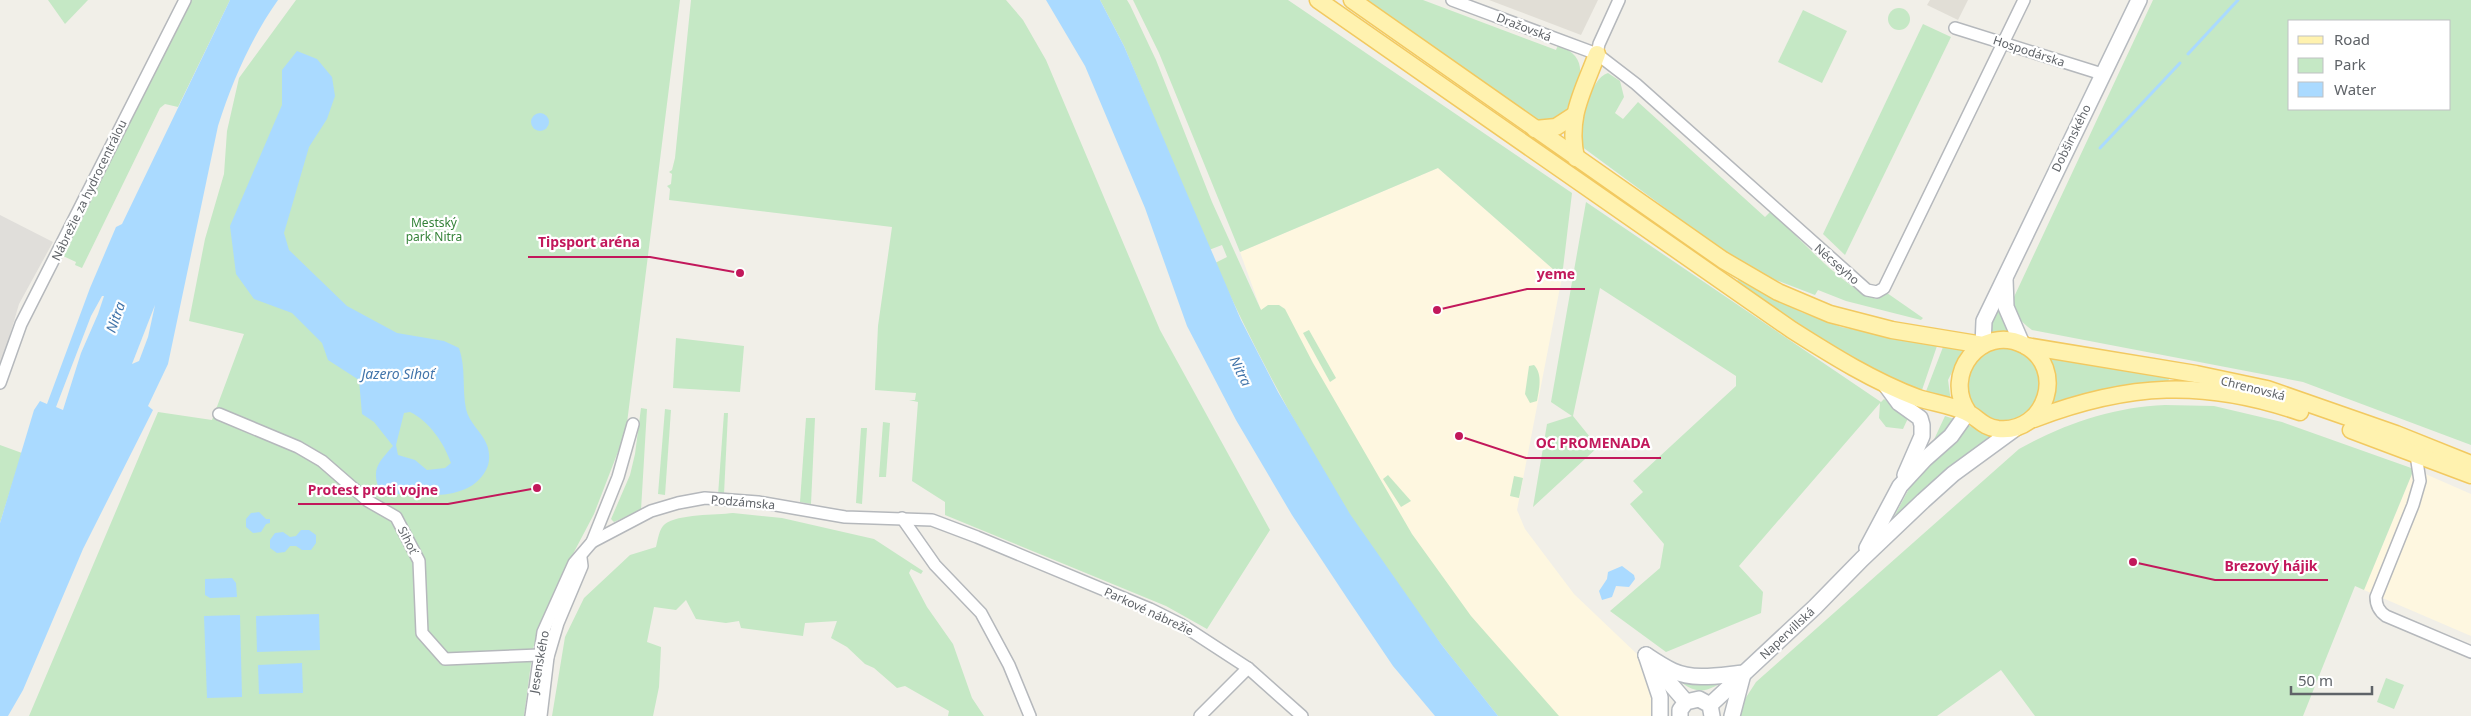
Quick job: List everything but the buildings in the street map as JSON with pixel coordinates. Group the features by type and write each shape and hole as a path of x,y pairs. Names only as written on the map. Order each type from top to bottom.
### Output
{"main road":[{"path":"1318,0 1792,330 1885,384 1920,398 1968,412"},
{"path":"1352,0 1723,260 1778,292 1850,321 1983,345"},
{"path":"1576,158 1572,141 1573,116 1597,54"},
{"path":"1534,129 1556,126 1573,116"},
{"path":"2003,340 2024,345 2042,362 2048,380 2045,402 2032,419 2016,428 2005,430 1980,423 1968,412 1959,393 1960,373 1970,354 1983,345 2003,340"},
{"name":"Chrenovská","path":"2024,345 2196,374 2267,389 2396,434 2471,464"},
{"name":"Chrenovská","path":"2032,419 2064,407 2100,397 2155,389 2191,388 2226,392 2284,406 2471,475"}],"street":[{"name":"Nábrežie za hydrocentrálou","path":"0,383 21,324 185,0"},
{"name":"Dražovská","path":"1452,0 1597,54"},
{"path":"1597,54 1599,44 1619,0"},
{"name":"Nécseyho","path":"1597,54 1636,84 1867,290 1877,292 1884,288 2024,0"},
{"name":"Dobšinského","path":"1983,345 1984,321 2138,0"},
{"name":"Hospodárska","path":"1956,28 2102,74"},
{"name":"Dobšinského","path":"2005,276 2006,308 2024,345"},
{"path":"1885,384 1899,403 1920,418 1922,425 1922,436 1900,486"},
{"name":"Napervillská","path":"1862,559 1900,486 1925,459 1951,436 1968,412"},
{"name":"Sihoť","path":"219,414 298,447 322,461 368,501 396,517 419,561 422,633 444,658 543,656"},
{"name":"Jesenského","path":"541,716 543,632 574,563 581,558 592,542 618,477 633,424"},
{"name":"Napervillská","path":"1686,702 1699,699 1711,711 1744,673 1953,474 2016,428"},
{"path":"2416,455 2420,480 2414,505 2376,597 2376,605 2380,612 2386,616 2471,652"},
{"name":"Podzámska","path":"592,542 651,511 705,498 758,502 845,517 902,518 941,523 977,537"},
{"path":"902,518 935,565 981,612 1009,665 1030,716"},
{"name":"Parkové nábrežie","path":"977,537 1150,609 1190,630 1248,668 1302,716"},
{"path":"1646,655 1674,672 1690,676 1702,678 1744,673 1732,716"},
{"path":"1646,655 1686,702 1680,710 1680,716"},
{"path":"1646,655 1660,697 1660,716"},
{"name":"Jesenského","path":"531,716 543,656"},
{"path":"1200,716 1248,668"}],"shaded area":[{"path":"1489,0 1598,0 1581,35"},
{"path":"1930,0 1968,0 1958,20 1927,5"},
{"path":"1438,168 1562,277 1517,510 1525,529 1574,594 1638,655 1651,680 1656,716 1529,716 1261,310 1240,252"},
{"path":"0,215 53,242 19,304 0,369"},
{"path":"2414,469 2471,494 2471,636 2364,590"}],"green space":[{"path":"48,0 88,0 65,24"},
{"path":"191,0 230,0 178,107 165,104 160,108 82,268 75,265 76,262 63,256"},
{"name":"Mestský park Nitra","path":"296,0 680,0 626,431 594,514 563,573 533,648 524,716 29,716 158,412 212,420 244,334 189,321 205,239 224,174 227,131 239,78"},
{"path":"691,0 1006,0 1023,20 1046,60 1160,330 1270,530 1207,629 1166,606 945,515 945,502 912,481 918,402 909,400 915,400 916,393 875,390 878,326 892,227 669,200 670,189 667,186 671,184 672,174 669,172 672,170 675,158"},
{"path":"1100,0 1127,0 1130,5 1156,60 1212,202 1261,310 1268,305 1279,305 1285,309 1313,363 1412,534 1471,616 1559,716 1498,716 1420,617 1349,514 1312,453 1245,327 1215,263 1227,257 1222,245 1209,250 1124,46"},
{"path":"1133,0 1288,0 1572,193 1562,277 1438,168 1240,252 1159,53"},
{"path":"1366,0 1423,0 1556,50 1558,45 1570,51 1577,59 1580,77 1577,88 1562,119 1549,124 1531,117"},
{"path":"2153,0 2471,0 2471,445 2303,382 2032,330 2018,316 2014,297"},
{"path":"1895,8 1903,8 1910,15 1910,23 1903,30 1895,30 1888,23 1888,15"},
{"path":"1803,10 1847,31 1822,83 1778,62"},
{"path":"1923,24 1951,37 1845,255 1823,234"},
{"path":"1608,73 1620,81 1624,97 1615,113 1623,119 1638,102 1765,217 1771,211 1837,275 1866,295 1878,299 1887,293 1923,318 1921,320 1846,301 1818,290 1815,295 1760,274 1699,233 1581,146 1577,140 1591,92 1601,77"},
{"path":"1586,202 1881,402 1884,399 1909,416 1903,429 1886,427 1879,418 1880,403 1739,566 1763,592 1761,613 1666,652 1610,611 1660,568 1664,544 1630,504 1643,492 1633,481 1736,386 1736,376 1600,288 1573,416 1598,447 1533,507 1547,424 1572,416 1551,402"},
{"path":"1739,279 1801,312 1841,327 1937,346 1921,393 1827,346 1736,282"},
{"path":"1997,309 1999,309 2009,332 1987,334"},
{"path":"1309,330 1336,378 1330,382 1303,333"},
{"path":"676,338 744,346 740,392 673,388"},
{"path":"1943,347 1963,350 1948,380 1951,402 1925,394"},
{"path":"2004,347 2025,353 2035,363 2041,384 2035,405 2025,415 2004,421 1983,415 1973,405 1967,384 1973,363 1983,353"},
{"path":"2046,355 2170,376 2168,382 2110,390 2054,404 2052,401 2055,380"},
{"path":"1534,365 1539,373 1539,387 1537,401 1530,403 1525,394 1529,366"},
{"path":"2165,405 2214,406 2282,422 2414,469 2364,590 2355,586 2303,716 2035,716 2001,670 1937,716 1734,716 1756,682 2019,449 2053,432 2089,418 2127,409"},
{"path":"641,408 647,409 641,510 614,522 611,519 630,475 635,454"},
{"path":"665,409 671,410 665,495 658,494"},
{"path":"724,413 728,413 724,494 718,495"},
{"path":"1945,416 1954,419 1948,431 1931,446"},
{"path":"806,418 815,418 811,504 800,502"},
{"path":"883,422 890,423 886,477 879,477"},
{"path":"1964,424 1994,434 1947,472 1897,519 1894,517 1920,468"},
{"path":"861,428 867,428 862,504 856,503"},
{"path":"0,445 22,453 0,523"},
{"path":"1388,475 1411,501 1401,507 1383,479"},
{"path":"1514,476 1523,478 1519,498 1510,496"},
{"path":"733,513 782,518 874,539 923,571 921,574 911,569 909,573 927,607 953,644 972,698 984,716 948,716 949,711 905,686 897,688 874,668 865,664 847,647 831,638 837,621 805,623 803,636 741,628 739,621 726,623 696,619 686,600 676,610 654,607 647,642 661,647 659,687 653,716 552,716 565,637 584,598 630,555 656,547 660,531 665,524 679,518"},
{"path":"1674,676 1730,677 1715,687 1695,690"},
{"path":"2386,678 2404,685 2394,709 2377,702"}],"water":[{"name":"Nitra","path":"230,0 278,0 259,30 243,61 229,93 218,126 168,364 148,406 153,410 83,549 23,690 8,716 0,716 0,523 34,410 40,401 47,404 90,288 116,227 122,224"},
{"name":"Nitra","path":"1046,0 1100,0 1124,46 1241,320 1278,392 1350,514 1441,644 1498,716 1435,716 1393,666 1292,515 1236,420 1187,326 1145,208 1085,66"},
{"name":"Jazero Sihoť","path":"297,51 317,59 332,77 335,96 327,119 309,147 284,233 289,250 347,306 397,333 444,341 459,348 466,409 470,419 485,440 489,455 486,470 478,481 466,488 453,493 439,495 381,493 376,478 377,467 393,446 374,422 362,414 359,380 328,360 322,343 292,313 254,299 236,274 230,226 282,105 282,70","holes":["410,412 435,433 444,448 451,463 445,468 427,470 415,460 398,455 396,445 404,413"]},
{"path":"540,113 546,116 549,122 546,128 540,131 534,128 531,122 534,116"},
{"path":"259,512 266,519 270,519 270,523 266,524 261,532 253,533 246,527 246,519 251,513"},
{"path":"301,530 309,530 316,535 316,543 311,550 302,550 296,546 290,546 285,552 277,553 270,548 270,540 275,533 283,532 290,537 296,536"},
{"path":"1622,566 1634,575 1635,579 1629,587 1616,586 1612,597 1602,600 1599,591 1607,579 1608,572"},
{"path":"232,578 236,583 237,597 210,598 205,595 205,579"},
{"path":"319,614 320,650 257,652 256,616"},
{"path":"240,615 242,697 207,698 204,616"},
{"path":"302,663 303,693 259,694 258,665"}],"pier":[{"path":"102,296 104,296 98,314 81,353 63,410 56,407 91,316"},
{"path":"155,305 148,337 139,361 132,364"}],"waterway":[{"path":"2188,54 2238,0"},
{"path":"2100,148 2180,63"}],"place":[{"name":"Tipsport aréna","path":"740,273"},
{"name":"yeme","path":"1437,310"},
{"name":"OC PROMENADA","path":"1459,436"},
{"name":"Protest proti vojne","path":"537,488"},
{"name":"Brezový hájik","path":"2133,562"}]}
